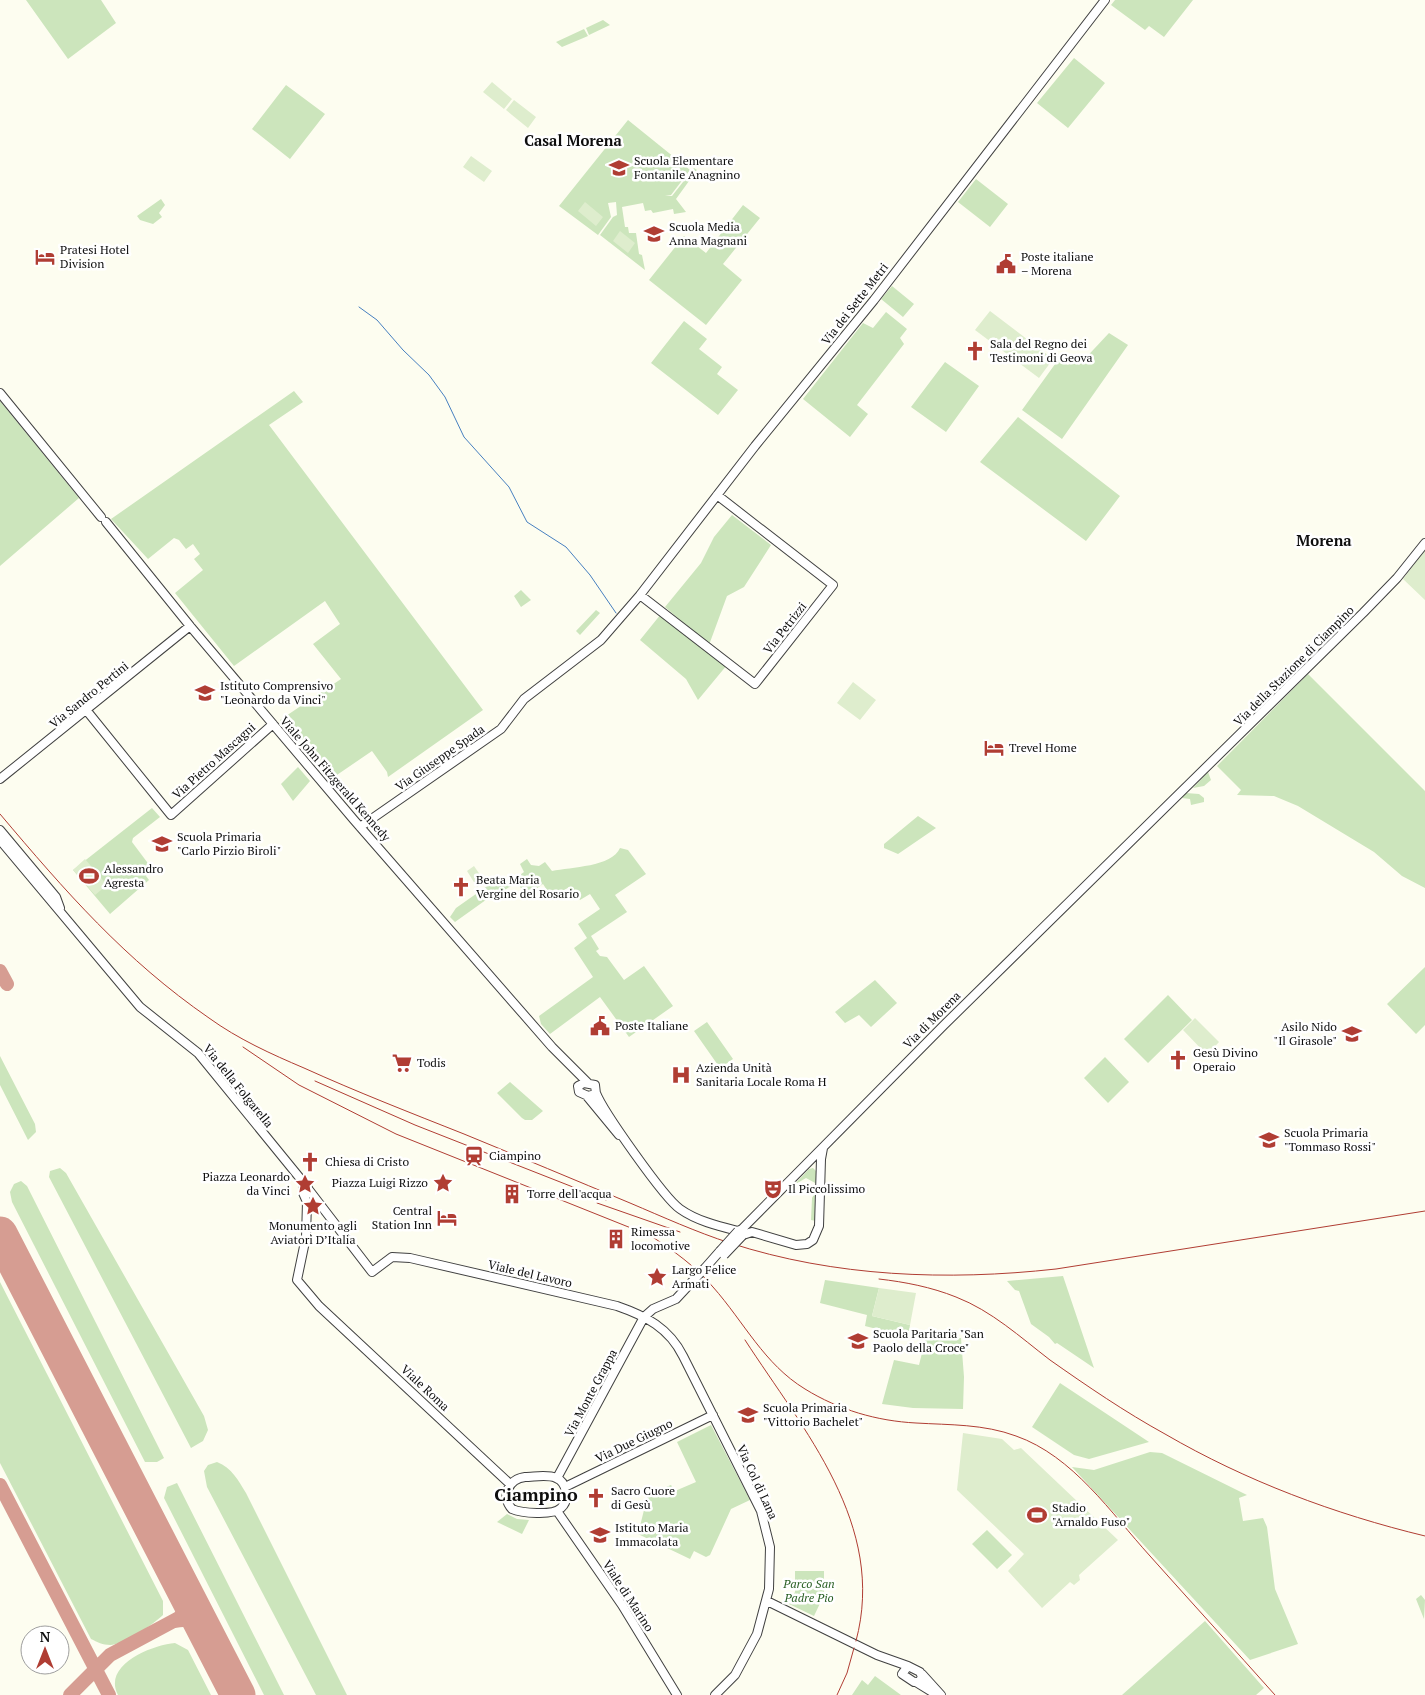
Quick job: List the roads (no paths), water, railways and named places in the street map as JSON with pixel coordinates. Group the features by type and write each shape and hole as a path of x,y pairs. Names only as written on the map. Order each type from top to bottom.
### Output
{"street":[{"name":"Via dei Sette Metri","path":"619,619 874,300 1105,0"},
{"name":"Viale John Fitzgerald Kennedy","path":"0,393 272,724 552,1047 588,1083 596,1086 596,1093"},
{"name":"Via Petrizzi","path":"640,595 756,684 833,585 717,495"},
{"name":"Via della Stazione di Ciampino","path":"1173,800 1398,578 1425,544"},
{"name":"Via Giuseppe Spada","path":"360,827 501,729 524,699 594,646 619,619"},
{"name":"Via Sandro Pertini","path":"0,779 87,711 190,626"},
{"name":"Via Pietro Mascagni","path":"87,711 171,815 272,724"},
{"name":"Via di Morena","path":"644,1317 653,1309 676,1299 957,1011 1173,800"},
{"name":"Via della Folgarella","path":"0,830 56,897 60,910"},
{"name":"Via della Folgarella","path":"0,840 140,1007 198,1053 293,1172 305,1190"},
{"name":"Viale John Fitzgerald Kennedy","path":"552,1047 553,1054 577,1081 580,1092 586,1095"},
{"path":"578,1085 588,1083"},
{"path":"625,1139 616,1132 586,1095 596,1093 625,1139 678,1208 700,1220 740,1233 750,1232 792,1245 804,1245 813,1240 819,1230 821,1157 824,1146"},
{"path":"806,1165 816,1167 821,1172"},
{"name":"Viale Roma","path":"305,1190 307,1202 306,1237 297,1280 323,1310 510,1484"},
{"name":"Viale del Lavoro","path":"305,1190 321,1206 372,1272 392,1257 410,1258 606,1303 644,1317 663,1329 676,1343 713,1415"},
{"path":"761,1211 756,1225 761,1236"},
{"name":"Via Monte Grappa","path":"557,1478 644,1317"},
{"name":"Via Due Giugno","path":"565,1487 713,1415"},
{"name":"Via Col di Lana","path":"713,1415 760,1508 770,1543 771,1566 767,1601 756,1638 731,1680 715,1695"},
{"path":"525,1477 557,1478 565,1487 564,1503 556,1511 525,1512 513,1509 509,1505 507,1496 510,1484 525,1477"},
{"name":"Viale di Marino","path":"556,1511 622,1605 677,1695"},
{"path":"767,1601 877,1655 913,1667 941,1695"},
{"path":"877,1655 902,1674 937,1695"},
{"path":"902,1674 908,1666"},
{"path":"916,1682 921,1679 922,1674"}],"waterway":[{"path":"359,307 377,320 403,350 429,375 445,397 464,437 509,487 527,522 566,547 590,575 616,613"}],"railway":[{"path":"0,814 48,870 123,948 179,996 231,1033 267,1052 344,1085 730,1243 810,1263 851,1269 892,1273 974,1275 1056,1269 1425,1211"},
{"path":"243,1047 299,1085 396,1134 651,1236 699,1272 724,1300 755,1342 778,1367 805,1389 831,1403 887,1420 992,1429 1037,1445 1073,1471 1090,1487 1275,1695"},
{"path":"315,1081 415,1125 606,1200"},
{"path":"597,1203 680,1232"},
{"path":"879,1279 937,1290 982,1310 1005,1325 1050,1360 1121,1408 1227,1467 1324,1506 1425,1536"},
{"path":"745,1340 814,1445 834,1481 850,1519 860,1558 863,1598 856,1641"},
{"path":"837,1695 847,1673 854,1648"}],"place":[{"name":"Scuola Elementare Fontanile Anagnino","path":"619,168"},
{"name":"Scuola Media Anna Magnani","path":"654,234"},
{"name":"Pratesi Hotel Division","path":"45,257"},
{"name":"Poste italiane – Morena","path":"1006,264"},
{"name":"Sala del Regno dei Testimoni di Geova","path":"975,351"},
{"name":"Istituto Comprensivo \"Leonardo da Vinci\"","path":"205,693"},
{"name":"Trevel Home","path":"994,748"},
{"name":"Scuola Primaria \"Carlo Pirzio Biroli\"","path":"162,844"},
{"name":"Alessandro Agresta","path":"89,876"},
{"name":"Beata Maria Vergine del Rosario","path":"461,887"},
{"name":"Poste Italiane","path":"600,1026"},
{"name":"Asilo Nido \"Il Girasole\"","path":"1352,1034"},
{"name":"Gesù Divino Operaio","path":"1178,1060"},
{"name":"Todis","path":"402,1063"},
{"name":"Azienda Unità Sanitaria Locale Roma H","path":"681,1075"},
{"name":"Scuola Primaria \"Tommaso Rossi\"","path":"1269,1140"},
{"name":"Ciampino","path":"474,1156"},
{"name":"Chiesa di Cristo","path":"310,1162"},
{"name":"Piazza Luigi Rizzo","path":"443,1183"},
{"name":"Piazza Leonardo da Vinci","path":"305,1184"},
{"name":"Il Piccolissimo","path":"773,1189"},
{"name":"Torre dell'acqua","path":"512,1194"},
{"name":"Monumento agli Aviatori D’Italia","path":"313,1206"},
{"name":"Central Station Inn","path":"447,1218"},
{"name":"Rimessa locomotive","path":"616,1239"},
{"name":"Largo Felice Armati","path":"657,1277"},
{"name":"Scuola Paritaria \"San Paolo della Croce\"","path":"858,1341"},
{"name":"Scuola Primaria \"Vittorio Bachelet\"","path":"748,1415"},
{"name":"Sacro Cuore di Gesù","path":"596,1498"},
{"name":"Stadio \"Arnaldo Fuso\"","path":"1037,1515"},
{"name":"Istituto Maria Immacolata","path":"600,1535"}],"district":[{"name":"Casal Morena","path":"573,141"},
{"name":"Morena","path":"1324,541"},
{"name":"Ciampino","path":"536,1495"}],"park label":[{"name":"Parco San Padre Pio","path":"809,1591"}]}
